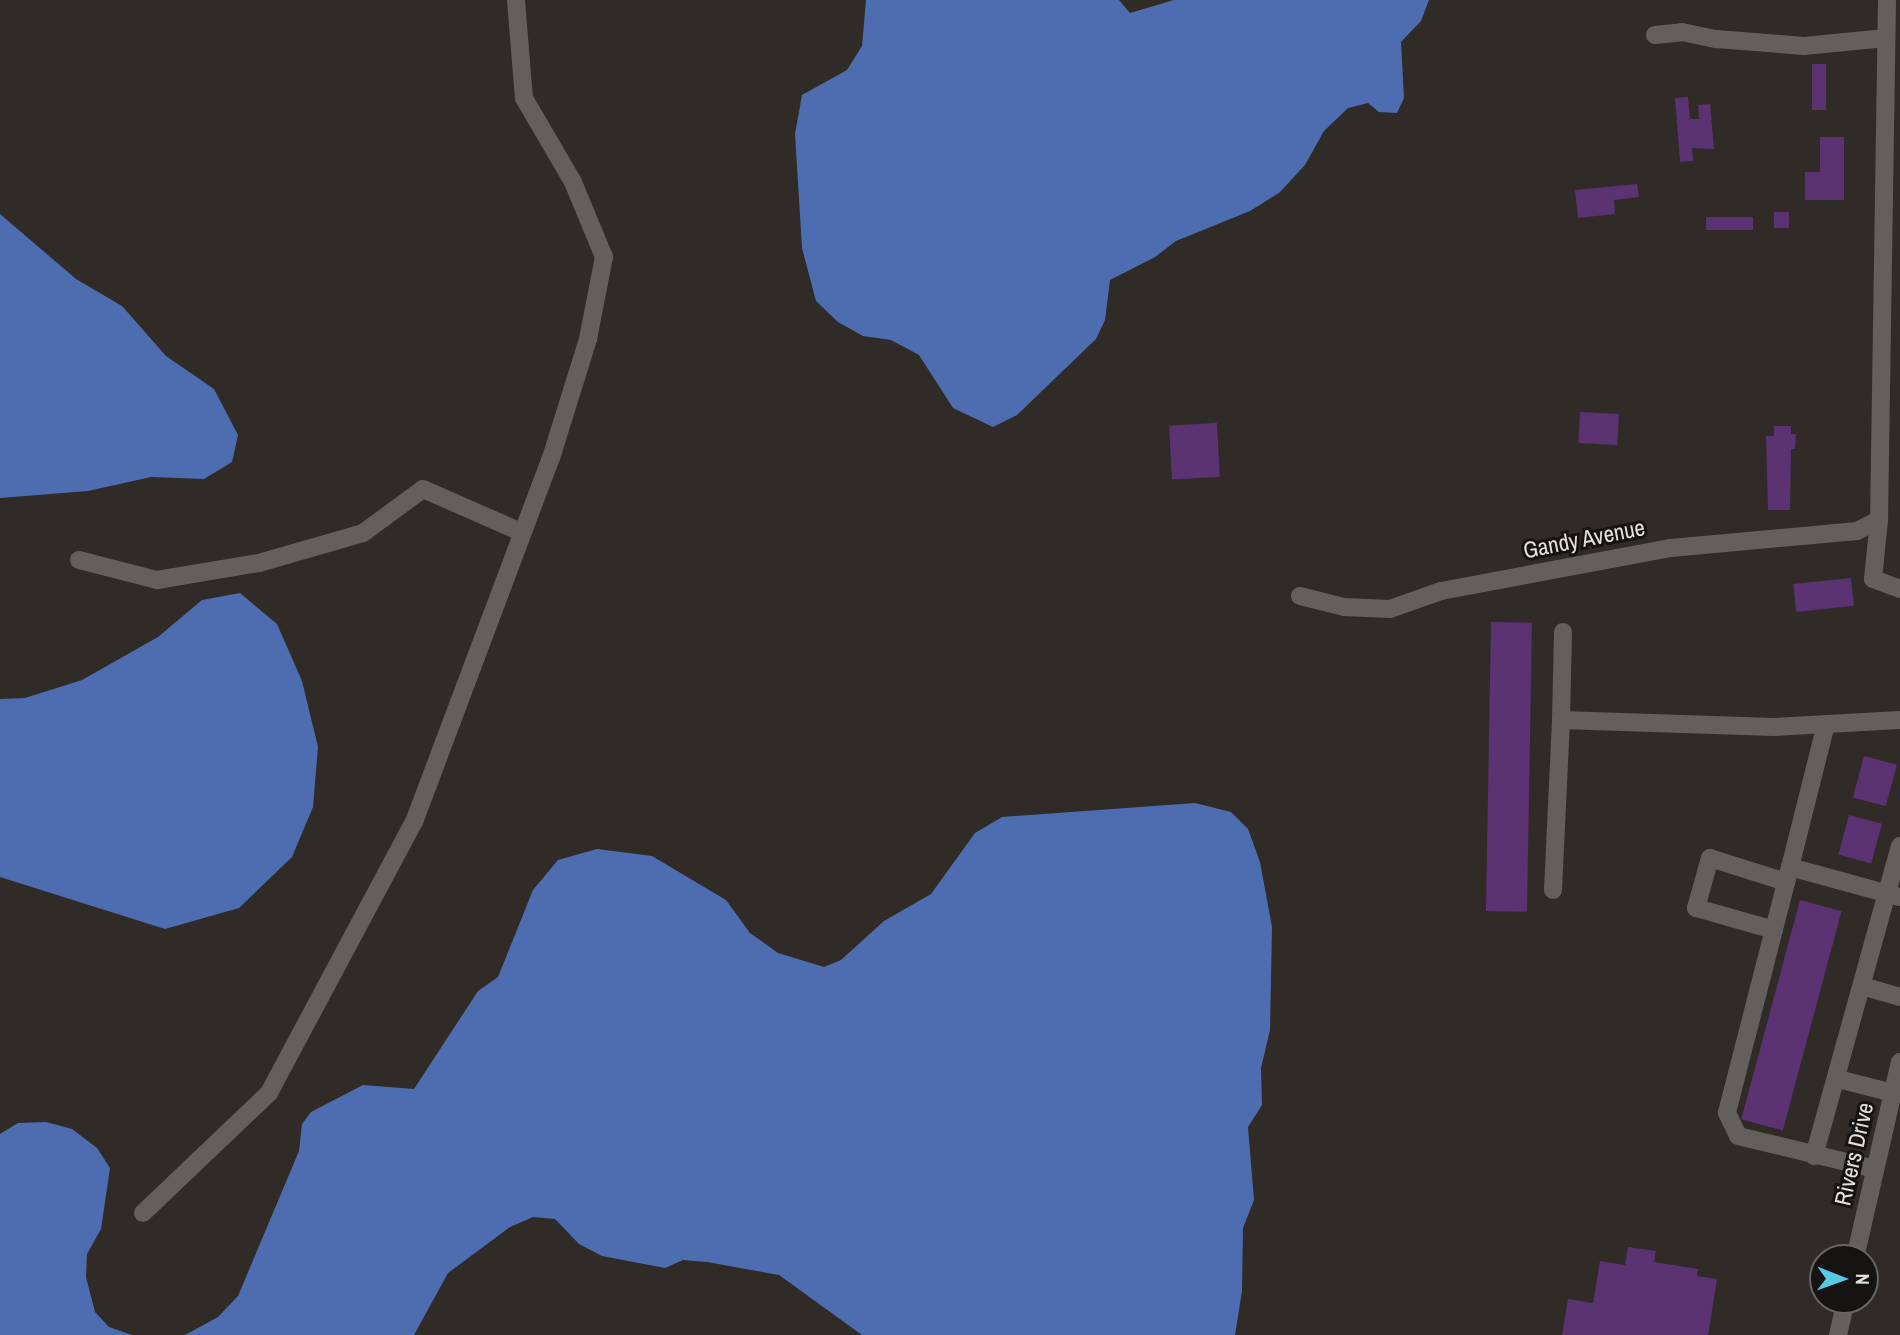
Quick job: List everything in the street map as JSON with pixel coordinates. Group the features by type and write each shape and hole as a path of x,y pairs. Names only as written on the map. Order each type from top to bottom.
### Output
{"street":[{"path":"143,1213 269,1093 414,822 551,458 588,339 604,257 573,182 524,98 516,0"},
{"path":"1887,0 1879,520 1873,579 1900,589"},
{"path":"1655,35 1682,32 1716,39 1804,46 1886,38"},
{"path":"79,560 157,580 259,563 363,533 424,489 521,532"},
{"name":"Gandy Avenue","path":"1300,596 1344,607 1390,609 1441,591 1671,548 1857,531 1879,520"},
{"path":"1553,890 1563,632"},
{"path":"1561,720 1693,727 1900,720"},
{"path":"1826,724 1727,1113 1738,1136 1875,1169"},
{"path":"1814,1156 1838,1079 1862,986 1893,895 1900,846"},
{"path":"1774,930 1696,908 1710,858 1893,895"},
{"path":"1862,986 1900,997"},
{"name":"Rivers Drive","path":"1858,1244 1900,1062"},
{"path":"1838,1079 1893,1093"},
{"path":"1838,1335 1843,1314"}],"water":[{"path":"866,0 1119,0 1130,13 1174,0 1429,0 1421,21 1401,42 1404,98 1397,113 1379,112 1368,103 1348,108 1324,131 1305,165 1279,193 1250,211 1176,241 1155,257 1110,280 1105,320 1096,339 1017,415 993,427 953,408 919,355 891,340 863,336 838,322 816,301 802,248 795,134 802,95 847,70 862,46"},
{"path":"0,214 76,279 122,306 166,356 214,389 238,435 232,462 204,479 151,477 88,491 0,498"},
{"path":"240,593 277,624 302,681 318,747 313,807 292,857 239,908 165,929 0,877 0,699 25,698 82,680 158,637 202,600"},
{"path":"1195,803 1231,812 1248,829 1260,862 1272,927 1270,1030 1261,1068 1262,1105 1248,1127 1254,1200 1243,1228 1242,1291 1235,1335 862,1335 779,1275 707,1262 683,1260 665,1268 602,1256 579,1244 555,1219 533,1217 510,1227 448,1273 414,1335 185,1335 218,1317 238,1296 299,1151 302,1124 311,1112 363,1085 414,1089 478,991 498,977 533,890 558,860 597,849 652,856 726,900 750,933 778,953 824,967 841,960 884,921 931,894 975,833 1002,817"},
{"path":"46,1122 72,1129 97,1148 110,1168 101,1229 87,1254 86,1277 95,1312 109,1327 132,1335 0,1335 0,1134 18,1123"}],"building":[{"path":"1812,64 1826,64 1826,110 1812,110"},
{"path":"1688,97 1690,119 1699,119 1698,105 1710,104 1714,149 1692,148 1693,161 1680,162 1675,98"},
{"path":"1820,137 1844,137 1844,200 1805,200 1805,172 1820,172"},
{"path":"1637,184 1639,197 1614,200 1615,214 1578,218 1575,190"},
{"path":"1774,212 1789,212 1789,228 1774,228"},
{"path":"1706,217 1753,217 1753,230 1706,230"},
{"path":"1580,412 1619,414 1617,445 1578,443"},
{"path":"1217,423 1220,477 1172,479 1169,426"},
{"path":"1774,426 1791,426 1791,434 1796,434 1795,449 1791,449 1790,510 1768,510 1766,436 1774,436"},
{"path":"1851,578 1854,606 1796,612 1793,584"},
{"path":"1491,622 1532,623 1527,912 1486,911"},
{"path":"1864,756 1897,765 1886,806 1853,798"},
{"path":"1849,815 1882,824 1871,863 1838,855"},
{"path":"1800,900 1842,911 1783,1130 1741,1119"},
{"path":"1628,1247 1656,1251 1654,1262 1698,1269 1697,1276 1717,1279 1708,1335 1562,1335 1568,1299 1593,1303 1600,1261 1625,1265"}]}
